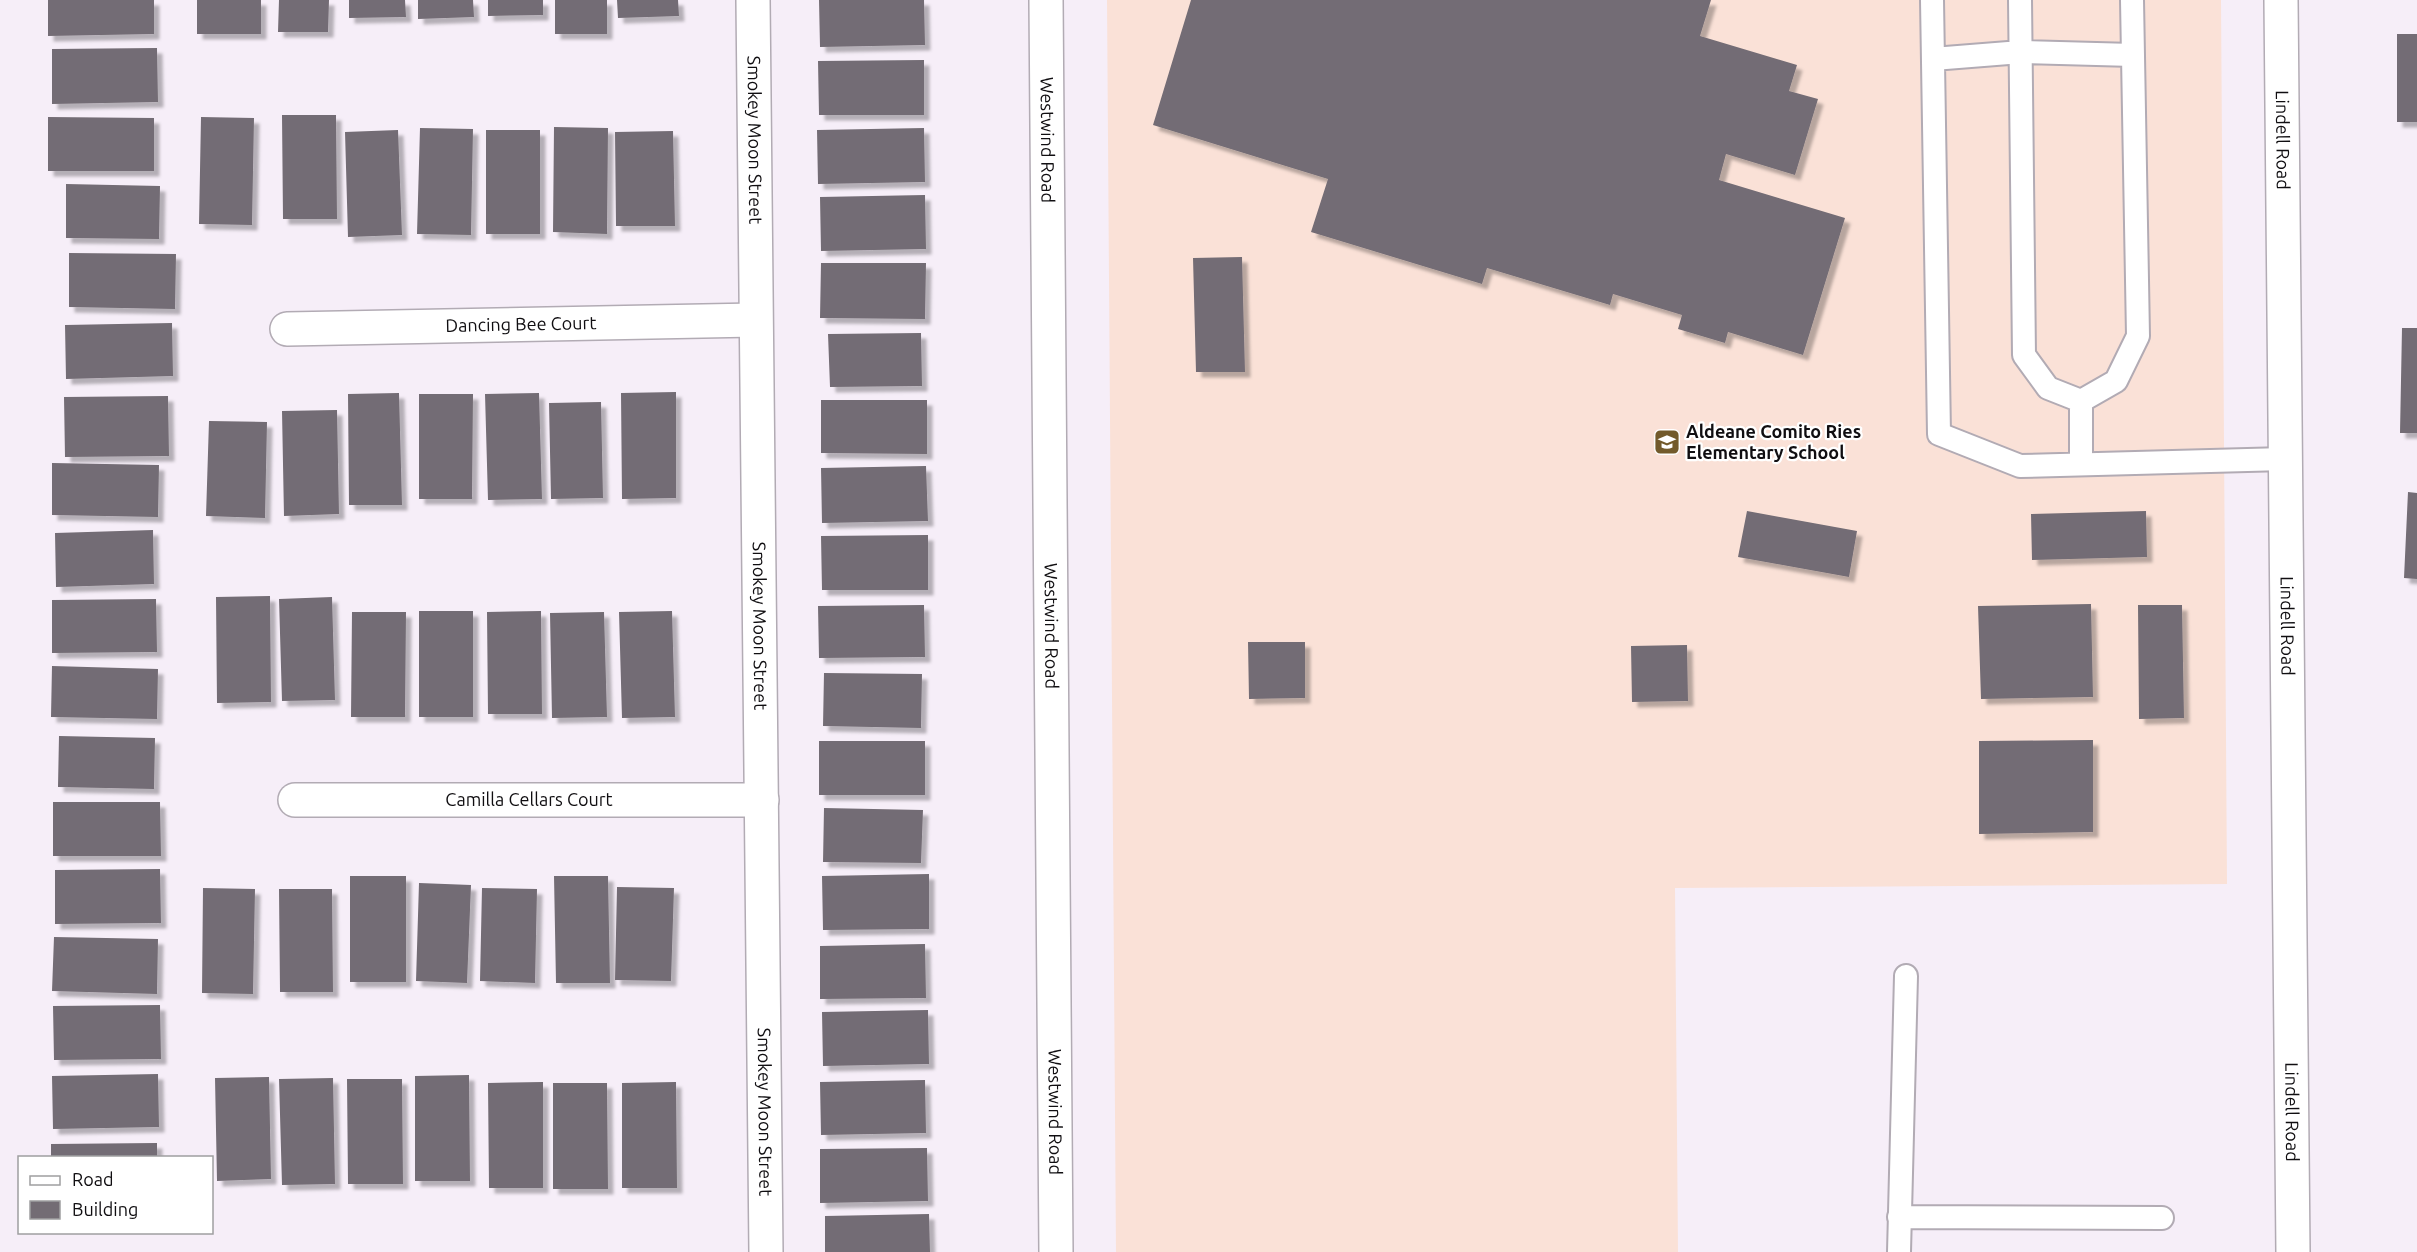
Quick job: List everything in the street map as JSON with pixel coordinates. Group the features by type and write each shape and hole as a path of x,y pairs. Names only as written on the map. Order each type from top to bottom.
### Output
{"street":[{"name":"Smokey Moon Street","path":"753,0 766,1252"},
{"name":"Westwind Road","path":"1046,0 1056,1252"},
{"name":"Lindell Road","path":"2281,0 2293,1252"},
{"name":"Dancing Bee Court","path":"287,329 755,320"},
{"name":"Camilla Cellars Court","path":"295,800 762,800"}],"lane":[{"path":"1932,0 1939,434 2020,466 2285,459"},
{"path":"2020,0 2024,355 2048,388 2081,401"},
{"path":"2081,401 2116,381 2138,336 2132,0"},
{"path":"1933,59 2021,52 2133,55"},
{"path":"2081,401 2081,464"},
{"path":"1899,1252 1906,976"},
{"path":"1899,1217 2162,1218"}],"shaded area":[{"name":"Aldeane Comito Ries Elementary School","path":"1107,0 2221,0 2227,884 1675,888 1678,1252 1116,1252"}],"building":[{"path":"48,0 154,0 154,34 48,36"},
{"path":"197,0 261,0 261,34 197,34"},
{"path":"279,0 329,0 328,32 278,32"},
{"path":"349,0 405,0 406,17 349,18"},
{"path":"418,0 473,0 474,17 418,19"},
{"path":"488,0 543,0 543,15 488,16"},
{"path":"555,0 607,0 607,34 555,34"},
{"path":"617,0 678,0 679,16 618,18"},
{"path":"819,0 924,0 925,45 820,47"},
{"path":"1191,0 1711,0 1700,36 1797,65 1789,91 1818,99 1795,175 1726,154 1719,180 1845,218 1803,355 1728,332 1725,343 1678,329 1682,315 1613,294 1610,305 1487,268 1482,284 1311,232 1328,179 1153,125"},
{"path":"2397,34 2417,34 2417,122 2397,122"},
{"path":"157,48 158,102 52,104 52,49"},
{"path":"924,60 924,115 819,115 818,61"},
{"path":"282,115 336,115 337,219 283,219"},
{"path":"48,117 154,118 154,171 48,171"},
{"path":"201,117 254,118 252,225 199,224"},
{"path":"554,127 608,128 607,234 553,232"},
{"path":"420,128 473,129 471,235 417,234"},
{"path":"924,128 925,182 818,184 817,130"},
{"path":"398,130 402,235 348,237 345,132"},
{"path":"486,130 540,130 540,234 486,234"},
{"path":"673,131 675,226 616,226 615,132"},
{"path":"66,184 160,186 159,239 66,238"},
{"path":"925,195 926,249 821,251 820,197"},
{"path":"69,253 176,254 175,309 69,307"},
{"path":"1242,257 1245,372 1196,372 1193,258"},
{"path":"821,263 926,263 925,319 820,318"},
{"path":"172,323 173,376 66,379 65,325"},
{"path":"2402,328 2417,328 2417,433 2400,433"},
{"path":"921,333 922,386 830,387 828,334"},
{"path":"676,392 676,498 622,499 621,393"},
{"path":"399,393 402,505 349,505 348,394"},
{"path":"539,393 542,499 488,500 485,394"},
{"path":"419,394 473,394 472,499 419,499"},
{"path":"168,396 169,456 65,457 64,397"},
{"path":"821,400 927,400 927,454 821,453"},
{"path":"601,402 603,498 551,499 549,403"},
{"path":"337,410 339,514 284,516 282,411"},
{"path":"209,421 267,422 265,518 206,516"},
{"path":"52,463 159,465 158,517 52,515"},
{"path":"926,466 928,521 822,523 821,468"},
{"path":"2408,492 2417,493 2417,579 2404,578"},
{"path":"1747,511 1857,531 1849,577 1738,557"},
{"path":"2146,511 2147,557 2032,560 2031,514"},
{"path":"153,530 154,584 56,587 55,533"},
{"path":"928,535 928,590 822,590 821,536"},
{"path":"270,596 271,702 217,703 216,597"},
{"path":"332,597 335,700 282,701 279,599"},
{"path":"156,599 157,652 52,653 52,600"},
{"path":"2091,604 2093,697 1981,699 1978,606"},
{"path":"924,605 925,657 819,658 818,606"},
{"path":"2138,605 2182,605 2184,718 2139,719"},
{"path":"419,611 473,611 473,717 419,717"},
{"path":"541,611 542,714 488,714 487,612"},
{"path":"672,611 675,717 622,718 619,612"},
{"path":"352,612 406,612 405,717 351,717"},
{"path":"604,612 607,717 552,718 550,613"},
{"path":"1248,642 1305,642 1305,698 1249,699"},
{"path":"1687,645 1688,701 1632,702 1631,646"},
{"path":"52,666 158,669 157,719 51,717"},
{"path":"824,673 922,674 921,728 823,726"},
{"path":"59,736 155,738 154,789 58,787"},
{"path":"2093,740 2093,832 1979,834 1979,741"},
{"path":"819,741 925,741 925,795 819,795"},
{"path":"53,802 160,802 161,856 53,856"},
{"path":"824,808 923,810 921,863 823,862"},
{"path":"160,869 161,923 55,924 55,870"},
{"path":"929,874 929,929 823,930 822,876"},
{"path":"350,876 406,876 406,982 350,982"},
{"path":"554,876 608,876 610,983 556,983"},
{"path":"419,883 471,885 467,983 416,981"},
{"path":"617,887 674,888 671,981 615,980"},
{"path":"203,888 255,889 253,994 202,993"},
{"path":"482,888 537,889 535,983 480,981"},
{"path":"279,889 332,889 333,992 280,992"},
{"path":"54,937 158,939 157,994 52,991"},
{"path":"925,944 926,998 820,999 820,946"},
{"path":"160,1005 161,1059 54,1060 53,1006"},
{"path":"928,1010 929,1064 823,1066 822,1012"},
{"path":"158,1074 159,1127 53,1129 52,1076"},
{"path":"469,1075 470,1181 415,1181 415,1076"},
{"path":"269,1077 271,1179 217,1181 215,1078"},
{"path":"333,1078 335,1184 282,1185 279,1079"},
{"path":"347,1079 402,1079 403,1184 348,1184"},
{"path":"925,1080 926,1133 821,1135 820,1082"},
{"path":"543,1082 543,1188 489,1188 488,1083"},
{"path":"676,1082 677,1188 622,1188 622,1083"},
{"path":"553,1083 607,1083 608,1189 553,1189"},
{"path":"157,1143 157,1156 51,1156 51,1144"},
{"path":"927,1148 928,1201 820,1203 820,1149"},
{"path":"929,1214 930,1252 825,1252 825,1216"}],"place":[{"name":"Aldeane Comito Ries Elementary School","path":"1667,442"}]}
